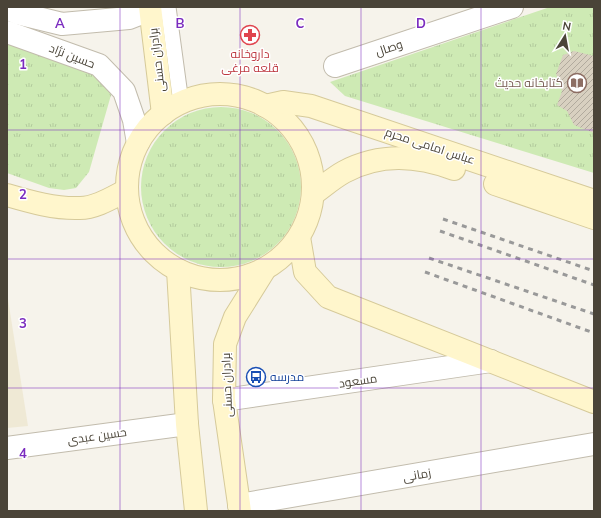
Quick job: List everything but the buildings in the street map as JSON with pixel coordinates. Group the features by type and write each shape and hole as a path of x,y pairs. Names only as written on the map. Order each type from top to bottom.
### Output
{"main road":[{"name":"برادران حسنی","path":"157,7 172,108"},
{"path":"220,94 240,96 265,106 286,121 302,143 311,167 313,194 309,216 299,237 284,256 265,269 237,279 206,279 178,270 157,256 141,237 131,214 127,190 129,166 138,143 149,127 172,108 200,97 220,94"},
{"name":"عباس امامی محرم","path":"265,106 284,102 311,106 594,201"},
{"name":"عباس امامی محرم","path":"313,194 344,172 370,162 400,157 434,162 594,218"},
{"path":"7,195 37,204 82,208 108,200 127,190"},
{"path":"299,237 305,272 328,297 594,402"},
{"name":"برادران حسنی","path":"239,508 224,400 226,344 235,317 265,269"},
{"path":"178,270 186,424 196,511"}],"street":[{"path":"7,8 17,13 62,24 129,18 157,7"},
{"name":"وصال","path":"335,66 512,7"},
{"name":"حسین نژاد","path":"7,32 98,65 124,91 134,120 138,143"},
{"name":"مسعود","path":"224,400 491,361"},
{"name":"حسین عبدی","path":"7,448 186,424"},
{"name":"زمانی","path":"239,508 594,444"}],"shaded area":[{"path":"7,293 28,426 7,428"}],"green space":[{"path":"550,7 594,7 594,173 345,96 330,82"},
{"path":"7,42 93,71 108,87 111,95 89,172 76,188 64,190 49,188 7,173"},
{"path":"221,107 251,113 271,125 283,137 295,157 301,187 295,217 283,237 271,249 251,261 221,267 191,261 171,249 159,237 147,217 141,187 147,157 159,137 171,125 191,113"}],"railway":[{"path":"443,219 594,271"},
{"path":"440,231 594,285"},
{"path":"429,258 594,314"},
{"path":"425,272 594,333"}],"place":[{"name":"داروخانه قلعه مرغی","path":"250,35"},
{"name":"کتابخانه حدیث","path":"577,83"},
{"name":"مدرسه","path":"256,377"}]}
